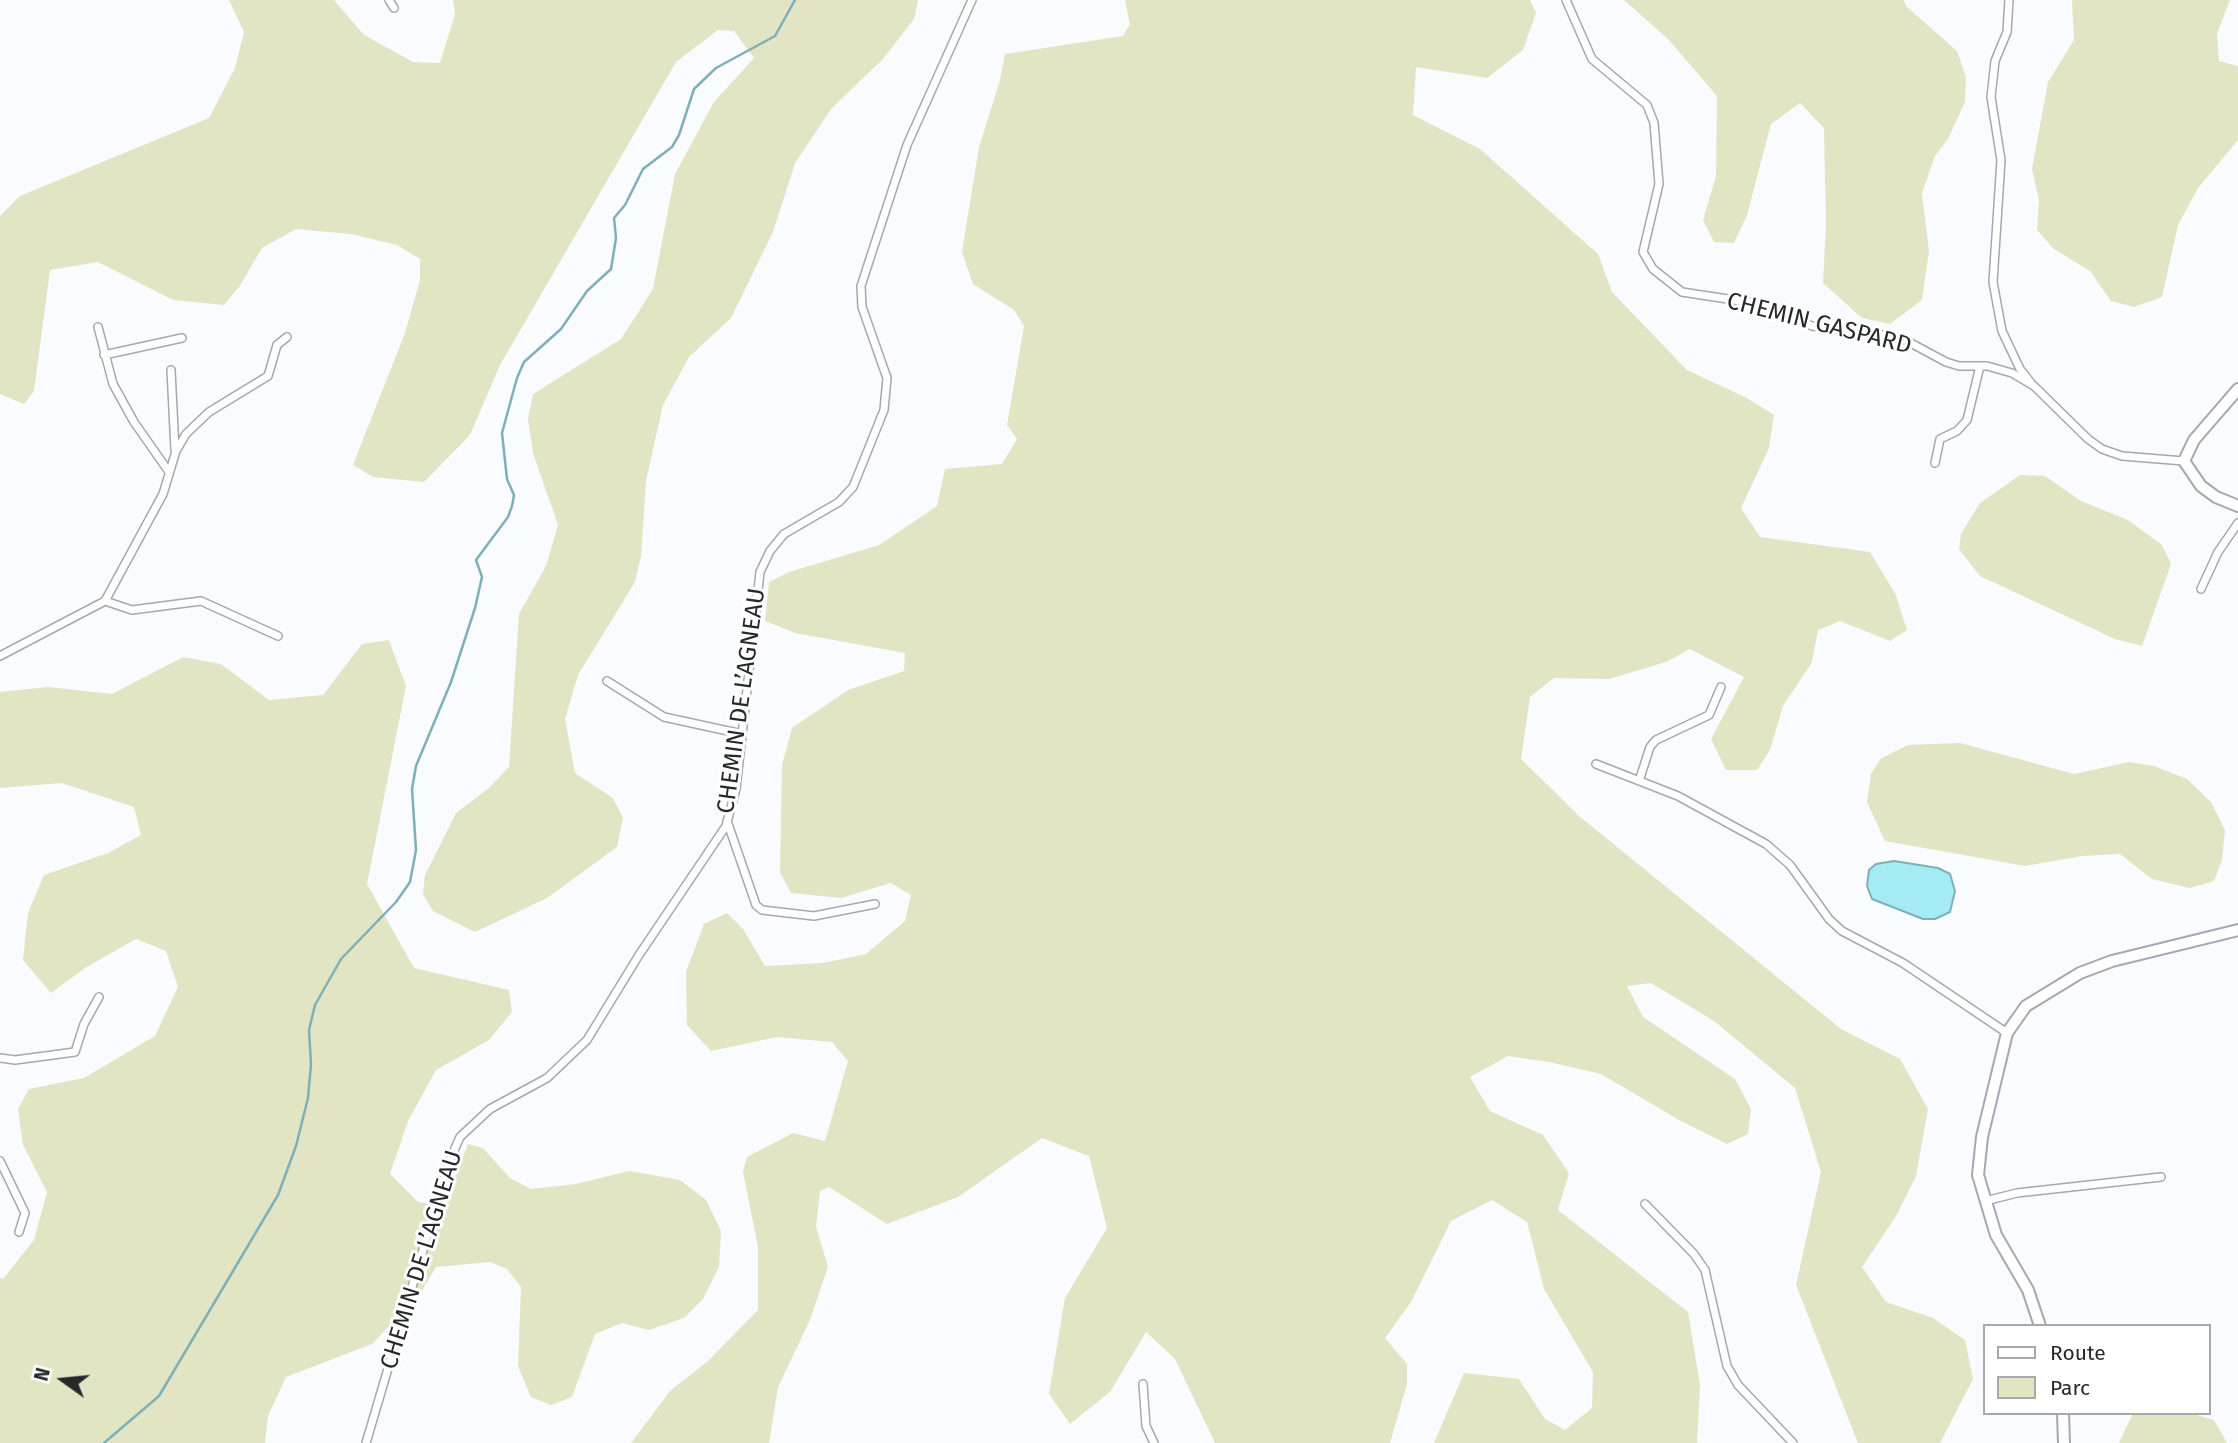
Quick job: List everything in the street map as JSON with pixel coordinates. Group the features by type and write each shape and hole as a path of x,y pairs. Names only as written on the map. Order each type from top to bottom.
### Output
{"main road":[{"path":"2238,389 2194,440 2184,461 2202,486 2216,497 2238,506"},
{"path":"2039,1324 2028,1290 1996,1235 1978,1175 1982,1137 2007,1033 2026,1006 2080,973 2112,961 2238,930"},
{"path":"2063,1415 2064,1443"}],"street":[{"path":"389,0 394,8"},
{"name":"CHEMIN DE L’AGNEAU","path":"366,1443 449,1162 460,1137 490,1109 547,1078 587,1040 727,821 736,789 756,591 764,562 784,534 839,502 853,487 884,410 887,379 862,307 861,286 907,145 972,0"},
{"name":"CHEMIN GASPARD","path":"1566,0 1592,60 1647,105 1654,122 1659,184 1643,252 1653,269 1682,292 1697,297 1760,304 1812,326 1890,336 1907,341 1946,362 2012,373 2034,386 2088,439 2102,449 2122,456 2184,461"},
{"path":"2009,0 2007,32 1995,61 1991,97 2001,160 1993,282 2002,331 2020,369 2034,386"},
{"path":"98,327 113,384 134,422 169,472"},
{"path":"0,656 105,601 163,494 176,451 186,434 209,412 268,376 277,345 287,337"},
{"path":"104,355 182,338"},
{"path":"1935,463 1940,439 1957,431 1967,419 1976,395 1980,366"},
{"path":"171,370 176,451"},
{"path":"2202,589 2218,552 2238,523"},
{"path":"105,601 132,610 201,601 278,636"},
{"path":"607,681 659,715 742,734"},
{"path":"1640,778 1650,747 1656,740 1709,715 1721,687"},
{"path":"1595,764 1640,778 1697,805 1766,844 1790,865 1834,925 1903,963 2007,1033"},
{"path":"727,821 756,905 762,910 814,916 875,904"},
{"path":"0,1058 15,1060 75,1052 84,1024 99,997"},
{"path":"0,1161 25,1213 19,1233"},
{"path":"1984,1201 2017,1193 2161,1177"},
{"path":"1644,1204 1694,1254 1705,1270 1727,1366 1738,1385 1793,1443"},
{"path":"1143,1384 1146,1426 1154,1443"}],"green space":[{"path":"229,0 334,0 364,35 413,62 440,63 455,14 453,0 918,0 914,19 883,59 832,108 795,163 773,232 731,318 689,357 663,405 646,481 641,556 635,582 578,675 565,719 575,773 613,798 623,818 617,847 547,898 475,932 433,911 423,894 425,875 456,813 489,788 509,767 519,614 546,566 558,525 533,453 528,419 533,394 621,339 653,289 675,174 714,102 754,58 734,31 718,30 676,62 500,365 470,435 424,482 373,477 353,465 405,333 420,280 420,259 397,245 351,234 296,229 262,248 239,287 224,305 173,300 98,262 50,270 34,391 24,404 0,394 0,216 20,196 209,118 235,68 244,32"},
{"path":"1125,0 1530,0 1536,13 1523,50 1487,78 1416,67 1413,115 1480,149 1598,254 1612,292 1687,370 1747,398 1774,415 1769,448 1741,508 1760,537 1870,552 1896,595 1907,630 1890,641 1840,621 1818,630 1812,662 1783,706 1770,750 1757,770 1726,770 1711,739 1744,677 1690,649 1666,662 1609,679 1554,678 1530,697 1521,759 1579,816 1841,1029 1900,1059 1928,1109 1916,1176 1896,1216 1862,1267 1886,1302 1933,1318 1965,1340 1973,1379 1940,1443 1858,1443 1796,1285 1821,1172 1795,1088 1714,1021 1651,983 1627,986 1643,1017 1735,1079 1751,1109 1748,1134 1727,1144 1679,1120 1601,1074 1549,1062 1508,1056 1470,1077 1490,1111 1543,1135 1569,1173 1558,1210 1688,1312 1700,1385 1697,1443 1434,1443 1464,1373 1519,1379 1545,1419 1565,1430 1592,1408 1593,1372 1544,1289 1527,1222 1492,1200 1451,1221 1411,1302 1385,1338 1407,1364 1407,1384 1390,1443 1215,1443 1175,1359 1146,1332 1110,1392 1070,1424 1049,1394 1065,1298 1107,1228 1089,1156 1042,1138 958,1197 887,1224 829,1187 820,1191 816,1227 828,1267 810,1320 778,1387 769,1443 631,1443 671,1390 708,1361 758,1310 758,1247 743,1172 747,1157 793,1133 825,1141 848,1061 832,1042 777,1037 711,1051 687,1025 686,972 704,924 727,913 743,929 765,966 823,963 866,954 905,921 911,895 891,883 841,898 791,893 780,872 782,765 792,728 848,690 904,671 905,653 795,633 765,621 769,582 789,572 879,545 937,506 945,469 1002,464 1017,439 1007,425 1024,326 1014,310 973,284 962,252 979,147 1000,80 1005,54 1123,36 1130,24"},
{"path":"1624,0 1904,0 1906,6 1957,51 1966,77 1965,102 1948,139 1935,156 1922,193 1929,251 1922,300 1890,324 1862,318 1823,283 1826,225 1824,128 1800,103 1771,124 1747,215 1734,243 1714,242 1703,220 1716,176 1717,96 1668,39"},
{"path":"2072,0 2230,0 2217,34 2219,61 2238,66 2238,140 2198,188 2178,225 2162,297 2134,307 2111,301 2090,271 2054,249 2037,230 2039,200 2032,169 2048,82 2074,40"},
{"path":"2020,475 2045,476 2081,501 2128,520 2162,545 2171,564 2142,646 2115,639 1980,576 1959,549 1961,534 1980,503"},
{"path":"389,640 406,686 367,884 414,968 509,990 512,1012 489,1040 436,1070 408,1121 390,1174 418,1202 444,1206 468,1144 483,1148 510,1178 531,1189 576,1184 629,1171 680,1180 706,1200 721,1231 719,1267 703,1299 684,1318 649,1330 622,1323 595,1334 572,1397 551,1405 531,1397 518,1366 521,1287 507,1269 490,1262 436,1267 420,1294 372,1344 286,1377 268,1416 265,1443 0,1443 0,1278 3,1279 34,1240 47,1192 23,1145 18,1109 29,1089 84,1078 155,1036 178,987 166,951 136,939 85,968 51,993 23,960 28,913 44,875 108,853 141,835 134,807 62,783 0,788 0,692 48,687 112,694 183,657 221,664 269,700 323,695 362,644"},
{"path":"1960,743 2074,774 2129,762 2154,766 2187,779 2211,802 2225,830 2222,860 2214,881 2190,888 2152,879 2120,854 2082,856 2025,866 1885,841 1867,802 1871,774 1880,759 1908,745"},
{"path":"2132,1415 2197,1415 2214,1420 2227,1443 2119,1443"}],"water":[{"path":"1894,861 1938,868 1950,874 1955,891 1950,912 1935,919 1923,919 1872,899 1867,886 1869,870 1876,864"}],"waterway":[{"path":"104,1443 159,1396 278,1195 296,1146 308,1098 311,1064 309,1030 315,1005 341,959 396,902 410,882 416,850 412,789 416,766 451,682 475,608 482,577 476,560 508,517 512,506 514,495 507,479 502,433 524,362 561,329 587,291 611,269 616,238 614,218 625,205 643,169 672,147 679,135 694,89 716,68 775,36 795,0"}]}
